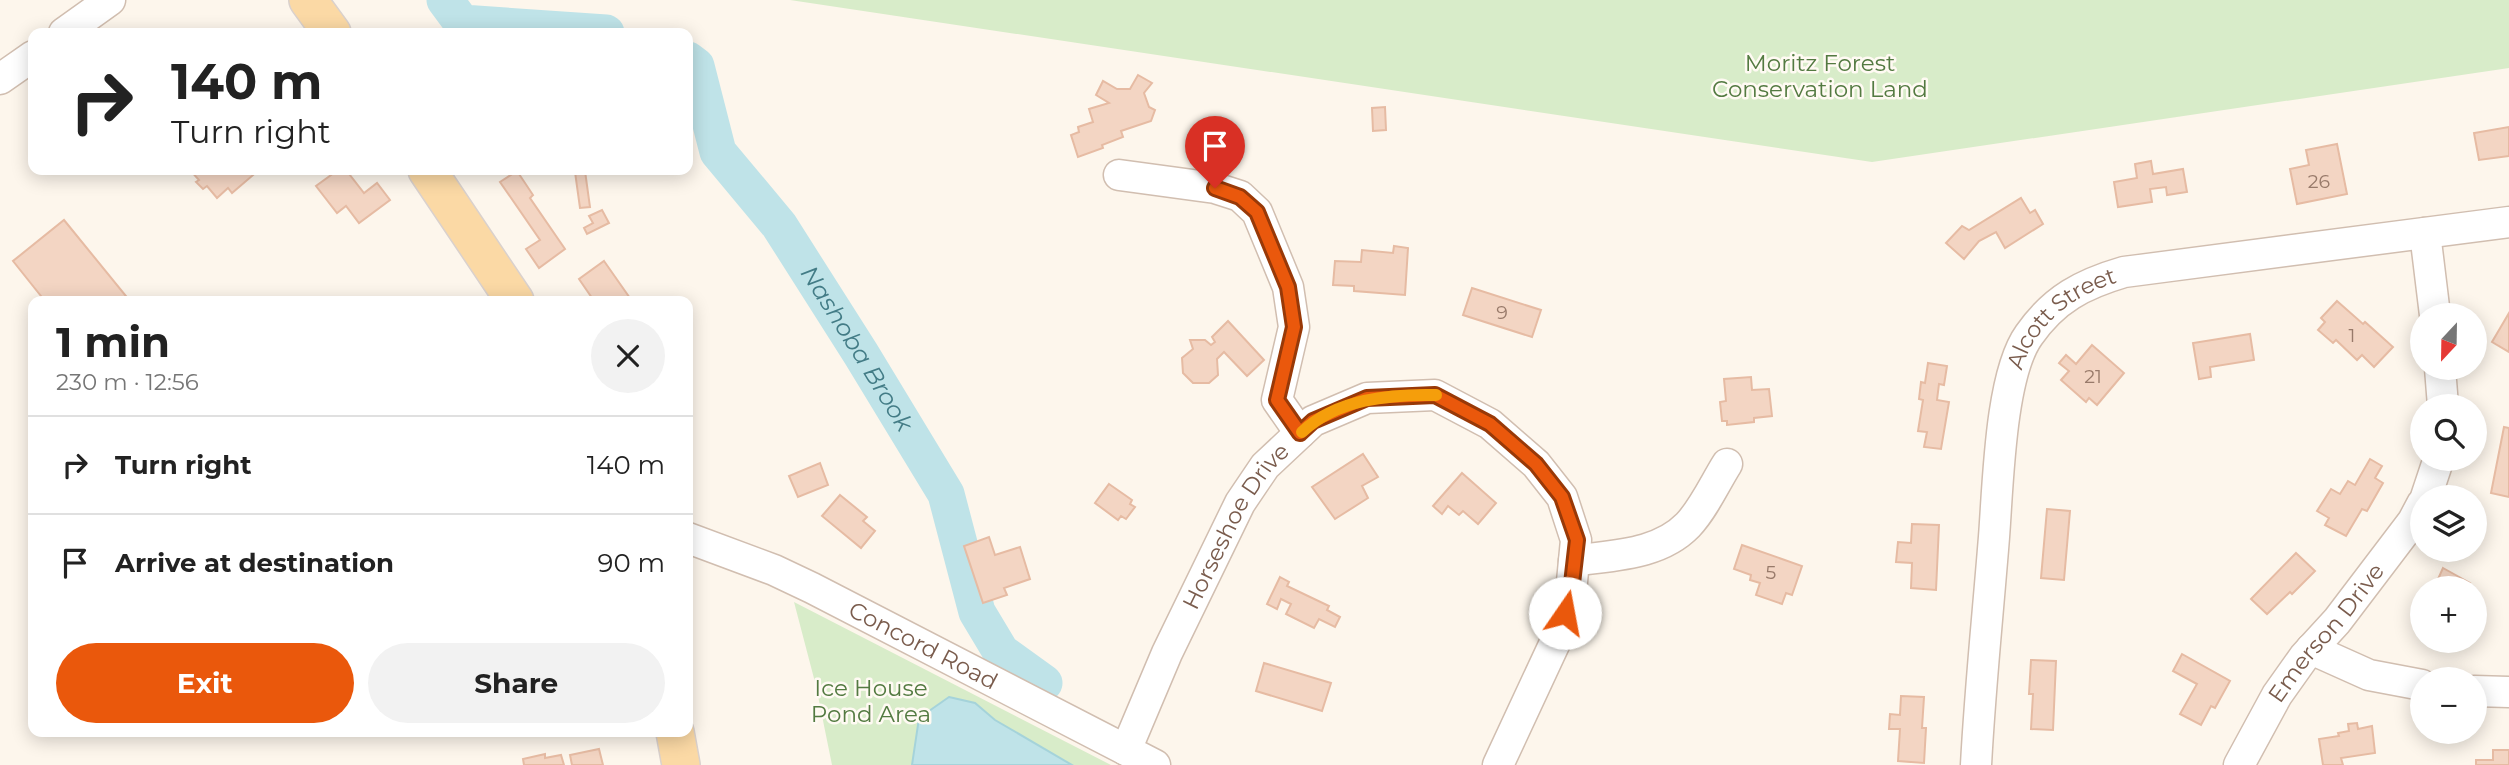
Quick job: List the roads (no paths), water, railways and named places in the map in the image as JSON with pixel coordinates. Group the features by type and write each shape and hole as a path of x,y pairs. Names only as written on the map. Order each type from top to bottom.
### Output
{"main road":[{"path":"308,0 328,28"},
{"path":"430,175 512,296"},
{"path":"676,737 681,765"}],"street":[{"path":"71,28 110,0"},
{"path":"0,79 28,59"},
{"path":"1119,175 1215,188 1240,197 1257,212 1288,287 1294,327 1277,400 1300,433"},
{"name":"Alcott Street","path":"1976,765 2002,441 2010,386 2028,335 2069,294 2092,281 2124,272 2509,222"},
{"path":"2426,233 2434,303"},
{"name":"Horseshoe Drive","path":"1126,750 1167,653 1240,503 1265,466 1313,421 1367,398 1435,395 1490,424 1536,464 1562,497 1577,540 1571,592 1559,635 1498,765"},
{"path":"1574,561 1645,550 1669,540 1689,524 1727,464"},
{"name":"Emerson Drive","path":"2239,765 2277,695 2410,525"},
{"name":"Concord Road","path":"693,540 774,570 812,588 1155,765"},
{"path":"2311,649 2369,675 2410,683"},
{"path":"2487,691 2509,692"}],"water":[{"path":"949,697 975,703 995,720 1072,765 912,765 919,718"}],"waterway":[{"name":"Nashoba Brook","path":"445,0 462,23 534,28"},
{"name":"Nashoba Brook","path":"693,64 696,66 718,152 779,225 946,494 977,612 1001,652 1044,683"}],"park label":[{"name":"Moritz Forest Conservation Land","path":"1820,76"},
{"name":"Ice House Pond Area","path":"871,701"}]}
